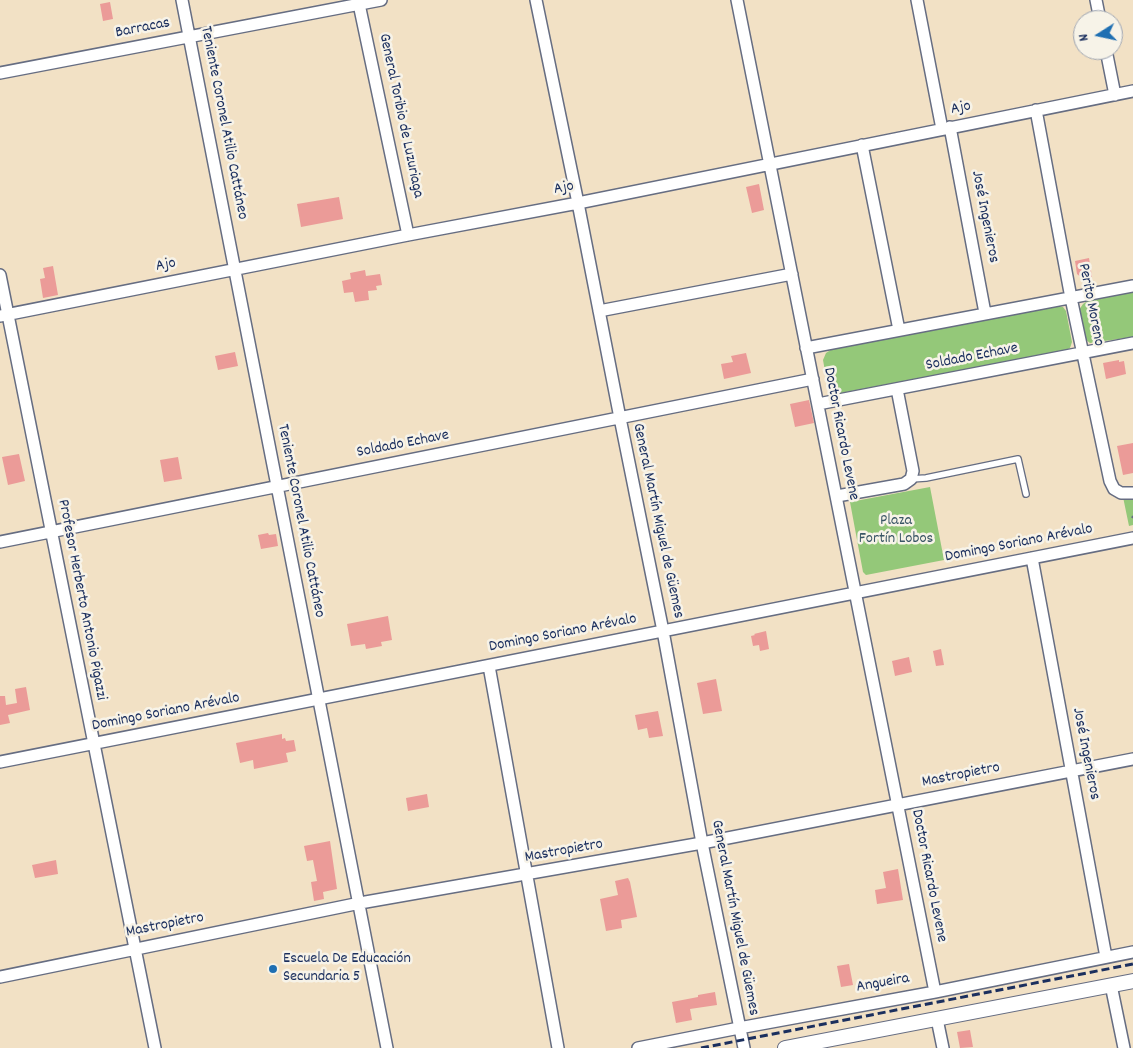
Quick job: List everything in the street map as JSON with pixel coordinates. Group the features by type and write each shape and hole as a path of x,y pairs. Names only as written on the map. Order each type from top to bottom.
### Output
{"street":[{"name":"Teniente Coronel Atilio Cattáneo","path":"182,0 387,1048"},
{"name":"Barracas","path":"0,73 381,0"},
{"name":"General Martín Miguel de Güemes","path":"536,0 663,631 702,843 744,1048"},
{"name":"Doctor Ricardo Levene","path":"737,0 934,992"},
{"name":"José Ingenieros","path":"917,0 985,313"},
{"name":"General Toribio de Luzuriaga","path":"359,4 408,235"},
{"path":"1108,60 1115,94"},
{"name":"Ajo","path":"4,315 578,203 1133,91"},
{"name":"Perito Moreno","path":"1036,110 1071,298 1110,481 1114,489 1121,493 1131,494"},
{"path":"862,145 899,330"},
{"path":"599,311 792,274"},
{"name":"Profesor Herberto Antonio Pigazzi","path":"0,275 4,315 51,532 136,949 154,1048"},
{"path":"806,348 1133,286"},
{"name":"Soldado Echave","path":"818,404 1133,343"},
{"name":"Soldado Echave","path":"0,542 813,379"},
{"path":"837,496 904,484 911,479 913,470 897,389"},
{"name":"Domingo Soriano Arévalo","path":"0,762 1133,538"},
{"name":"José Ingenieros","path":"1032,558 1106,957"},
{"path":"490,666 558,1048"},
{"name":"Mastropietro","path":"0,977 360,903 702,843 1133,759"},
{"name":"Angueira","path":"638,1048 1133,952"},
{"path":"785,1048 1133,981"},
{"path":"1111,985 1124,1048"},
{"path":"937,1019 943,1048"}],"lane":[{"path":"911,479 926,478 1018,459 1026,494"}],"green space":[{"path":"1133,291 1133,337 1090,343 1085,339 1079,310 1083,304 1089,300"},
{"path":"1057,306 1063,307 1066,311 1072,342 1070,348 1065,351 841,393 833,393 828,388 823,360 826,353 832,349"},
{"name":"Plaza Fortín Lobos","path":"930,487 944,560 866,575 863,572 850,502"},
{"path":"1133,495 1133,525 1129,526 1123,497"}],"building":[{"path":"110,2 113,19 103,21 100,4"},
{"path":"759,184 764,210 752,213 746,187"},
{"path":"339,197 343,219 301,227 297,204"},
{"path":"1089,258 1092,277 1083,279 1077,274 1075,261"},
{"path":"53,266 58,295 43,298 40,279 45,278 43,268"},
{"path":"365,270 366,276 380,274 382,285 376,286 377,290 368,291 369,300 355,302 353,292 344,293 342,281 351,279 350,273"},
{"path":"235,352 238,366 218,370 215,356"},
{"path":"746,353 751,373 724,379 721,364 733,362 731,356"},
{"path":"1119,360 1119,362 1124,361 1126,374 1106,379 1103,363"},
{"path":"809,400 814,423 795,427 790,404"},
{"path":"1133,443 1133,473 1123,475 1117,446"},
{"path":"19,454 25,481 8,485 2,457"},
{"path":"178,457 182,479 164,482 160,460"},
{"path":"268,533 269,535 276,534 278,546 261,549 258,535"},
{"path":"388,616 392,640 381,642 382,646 366,649 365,644 351,646 347,624"},
{"path":"766,631 769,649 760,651 759,645 753,646 751,636"},
{"path":"941,649 944,665 936,666 933,651"},
{"path":"909,657 912,672 895,676 892,661"},
{"path":"716,679 722,711 703,714 697,683"},
{"path":"26,687 30,710 8,715 10,723 0,725 0,696 5,696 6,705 17,703 15,689"},
{"path":"658,711 663,736 649,738 647,728 638,730 635,715"},
{"path":"282,734 282,739 285,738 286,741 294,740 296,751 286,753 288,762 254,769 253,760 240,763 236,743"},
{"path":"427,794 429,807 408,811 406,798"},
{"path":"330,841 337,889 323,892 324,899 314,901 311,882 317,881 313,860 307,861 304,846"},
{"path":"56,860 58,874 35,878 32,865"},
{"path":"898,869 903,900 877,904 875,890 886,888 883,872"},
{"path":"628,878 637,917 621,920 622,928 606,931 600,899 618,895 615,881"},
{"path":"849,964 853,985 841,987 837,966"},
{"path":"715,992 717,1005 690,1009 692,1020 676,1023 672,1002"},
{"path":"970,1030 973,1047 960,1048 957,1032"}],"railway":[{"path":"701,1048 1133,964"}],"place":[{"name":"Escuela De Educación Secundaria 5","path":"273,969"}]}
